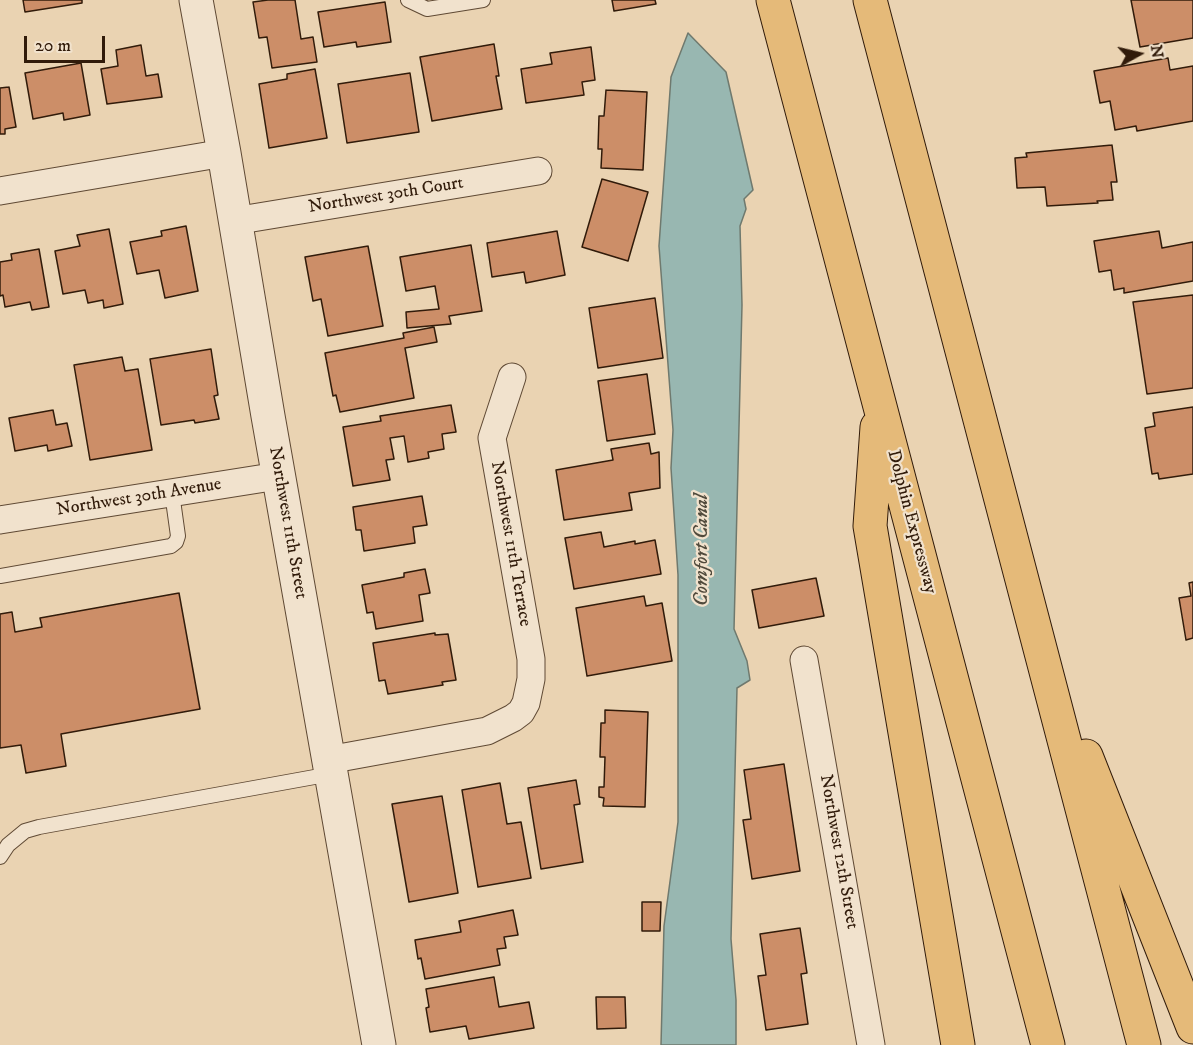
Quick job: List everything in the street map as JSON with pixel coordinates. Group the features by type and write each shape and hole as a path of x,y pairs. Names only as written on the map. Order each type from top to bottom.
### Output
{"highway":[{"name":"Dolphin Expressway","path":"773,0 1048,1045"},
{"path":"870,0 1144,1045"},
{"path":"879,399 870,526 958,1045"},
{"path":"1030,615 1193,1027"}],"street":[{"name":"Northwest 11th Street","path":"196,0 379,1045"},
{"path":"0,191 224,153"},
{"name":"Northwest 30th Court","path":"234,221 538,171"},
{"name":"Northwest 11th Terrace","path":"330,767 474,735 501,725 521,711 529,692 531,659 492,438 512,377"},
{"name":"Northwest 30th Avenue","path":"0,520 278,476"},
{"name":"Northwest 12th Street","path":"804,660 871,1045"}],"lane":[{"path":"408,0 427,9 483,0"},
{"path":"0,576 171,546 176,542 178,536 172,493"},
{"path":"0,856 25,831 39,827 330,767"}],"water":[{"name":"Comfort Canal","path":"688,33 726,72 753,190 744,199 746,209 740,226 742,305 734,629 747,661 750,680 737,688 731,939 736,1000 736,1045 661,1045 664,926 678,822 678,575 671,468 673,430 659,246 671,77"}],"building":[{"path":"23,0 82,0 82,3 25,12"},
{"path":"295,0 301,39 313,37 317,62 272,68 267,37 259,38 253,2"},
{"path":"612,0 655,0 656,4 614,11"},
{"path":"1131,0 1193,0 1193,38 1140,47"},
{"path":"385,2 391,42 357,47 356,42 324,47 318,12"},
{"path":"494,44 499,76 496,76 502,109 432,121 420,57"},
{"path":"141,45 146,76 158,74 162,97 107,104 101,69 118,66 116,50"},
{"path":"591,47 595,80 582,82 584,95 526,103 521,69 552,64 550,53"},
{"path":"1168,58 1170,70 1193,66 1193,121 1137,131 1136,126 1115,130 1110,101 1100,103 1094,71"},
{"path":"81,63 90,115 64,120 63,113 33,119 25,73"},
{"path":"315,69 327,138 269,148 259,84 287,79 287,74"},
{"path":"410,73 419,132 347,143 338,84"},
{"path":"9,87 16,127 5,129 5,134 0,134 0,88"},
{"path":"606,90 647,92 643,170 601,168 602,149 598,149 599,116 604,116"},
{"path":"1112,145 1117,182 1111,182 1113,200 1047,206 1045,187 1017,188 1015,158 1027,157 1026,153"},
{"path":"602,179 648,192 628,261 582,247"},
{"path":"186,226 198,291 165,298 159,270 137,274 130,242 162,236 161,231"},
{"path":"109,229 123,304 104,308 103,300 88,303 85,290 63,294 55,251 80,246 77,235"},
{"path":"557,231 565,275 526,283 524,272 492,277 487,243"},
{"path":"1159,231 1162,248 1193,242 1193,281 1124,293 1124,288 1114,290 1111,270 1099,272 1094,241"},
{"path":"471,245 482,311 449,316 451,324 407,328 406,312 439,309 435,286 406,291 400,257"},
{"path":"368,246 383,326 328,336 321,299 313,301 305,257"},
{"path":"39,249 49,307 32,310 30,302 5,307 3,295 0,296 0,262 12,260 11,254"},
{"path":"1193,295 1193,388 1147,394 1133,302"},
{"path":"655,298 663,358 598,368 589,308"},
{"path":"434,327 437,342 405,348 414,398 340,412 336,395 333,396 325,353 404,338 403,333"},
{"path":"211,349 218,395 214,396 219,419 161,425 150,359"},
{"path":"122,357 125,371 138,369 152,450 90,460 74,365"},
{"path":"647,374 655,434 607,441 598,381"},
{"path":"451,405 456,432 442,434 444,449 428,452 429,458 408,462 404,436 390,438 394,459 386,460 390,480 353,486 343,427 381,421 380,416"},
{"path":"1193,407 1193,474 1159,479 1158,473 1152,474 1145,428 1155,426 1153,413"},
{"path":"53,410 56,425 67,423 72,446 48,451 47,445 15,451 9,418"},
{"path":"649,443 651,454 659,452 660,488 629,493 632,510 564,520 556,470 613,460 611,449"},
{"path":"422,496 427,525 413,527 415,543 364,551 361,530 356,530 353,507"},
{"path":"601,532 604,547 655,540 661,574 574,589 565,538"},
{"path":"425,569 430,593 419,595 423,621 376,629 373,612 367,613 362,585 404,577 404,573"},
{"path":"816,578 824,616 759,628 752,590"},
{"path":"1193,582 1193,638 1186,640 1179,598 1191,596 1189,583"},
{"path":"179,593 200,709 61,734 66,766 26,773 21,745 0,748 0,614 12,612 15,632 42,627 40,618"},
{"path":"644,596 646,606 662,603 672,661 587,676 576,608"},
{"path":"435,633 435,635 448,634 456,680 442,682 443,685 388,694 385,680 379,681 373,643"},
{"path":"605,710 648,712 645,807 603,806 604,798 599,797 599,787 604,787 605,757 600,757 601,723 605,723"},
{"path":"784,764 800,871 752,879 743,820 751,819 744,770"},
{"path":"576,780 580,804 574,805 583,862 541,869 528,788"},
{"path":"500,783 507,824 521,822 531,878 478,887 462,790"},
{"path":"442,796 458,893 409,902 392,804"},
{"path":"642,902 661,902 660,931 642,931"},
{"path":"513,910 518,935 504,937 506,948 497,949 500,965 425,979 421,958 418,959 415,940 461,932 459,921"},
{"path":"800,928 807,973 801,974 808,1024 766,1030 758,976 766,975 760,934"},
{"path":"494,977 499,1007 529,1002 534,1028 469,1039 466,1026 430,1032 426,989"},
{"path":"596,997 625,997 626,1028 597,1029"}]}
